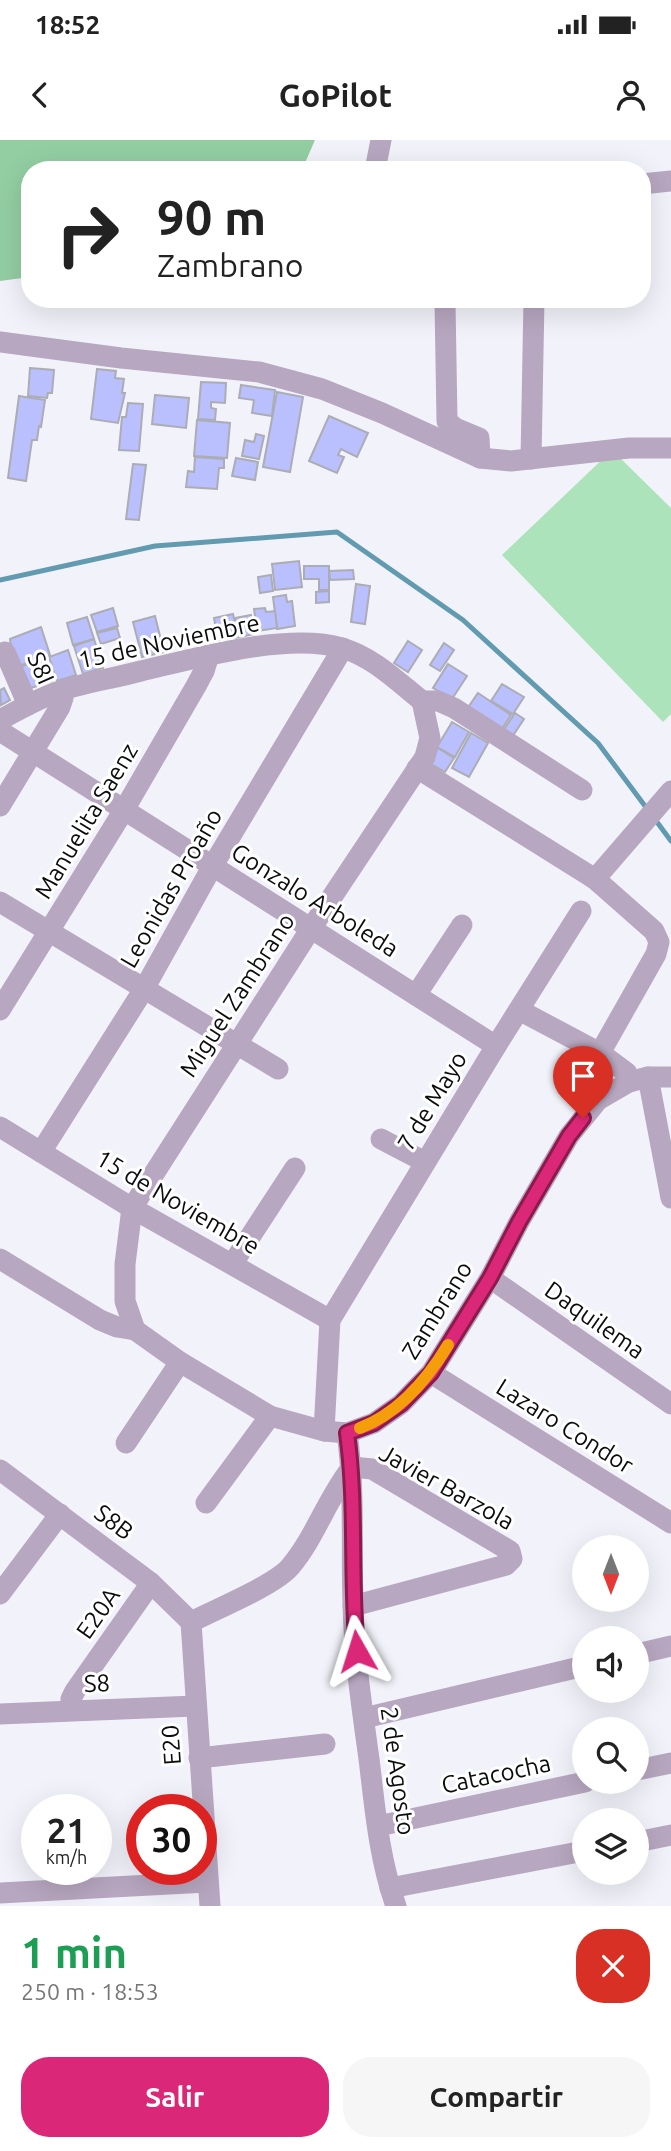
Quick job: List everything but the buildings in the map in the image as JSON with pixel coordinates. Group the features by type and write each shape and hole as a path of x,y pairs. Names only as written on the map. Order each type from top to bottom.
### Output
{"street":[{"path":"377,161 382,140"},
{"path":"651,183 671,181"},
{"path":"445,308 447,421 455,428 479,438 480,458"},
{"path":"531,459 534,308"},
{"path":"0,342 259,372 322,388 480,458 511,461 629,448 671,448"},
{"name":"15 de Noviembre","path":"0,720 62,691 209,655 289,643 314,643 343,649 377,664 422,701"},
{"name":"Leonidas Proaño","path":"41,1152 144,989 212,867 343,649"},
{"name":"S8I","path":"5,652 28,705"},
{"name":"Manuelita Saenz","path":"0,1010 197,687 209,655"},
{"path":"0,806 60,707 62,691"},
{"path":"422,701 438,701 454,708 582,790"},
{"name":"Miguel Zambrano","path":"135,1330 125,1301 125,1264 132,1208 310,930 425,757 430,738 422,701"},
{"name":"Gonzalo Arboleda","path":"0,731 496,1046"},
{"path":"417,768 595,879 665,938 600,1053"},
{"path":"595,879 671,791"},
{"path":"0,902 278,1069"},
{"name":"7 de Mayo","path":"330,1320 581,911"},
{"path":"416,995 463,925"},
{"path":"519,1010 600,1053 638,1079 671,1077"},
{"path":"638,1079 671,1198"},
{"name":"Zambrano","path":"0,1259 100,1320 135,1330 180,1362 270,1416 324,1431 347,1433 374,1423 401,1404 431,1373 490,1278 569,1136 598,1100 638,1079"},
{"name":"15 de Noviembre","path":"0,1127 132,1208 330,1320"},
{"path":"381,1139 425,1162"},
{"path":"233,1264 295,1168"},
{"name":"Daquilema","path":"490,1278 671,1404"},
{"path":"324,1431 330,1320"},
{"path":"126,1443 180,1362"},
{"name":"Lazaro Condor","path":"431,1373 671,1523"},
{"path":"206,1503 270,1416"},
{"name":"2 de Agosto","path":"347,1433 352,1467 352,1606 378,1826 393,1897"},
{"path":"191,1622 270,1582 289,1569 338,1484 352,1467"},
{"name":"Javier Barzola","path":"352,1467 372,1469 510,1551 512,1559 506,1565 352,1606"},
{"name":"S8B","path":"0,1470 151,1583 191,1622"},
{"path":"0,1594 61,1514"},
{"name":"E20A","path":"71,1710 71,1699 75,1691 151,1583"},
{"name":"E20","path":"191,1622 201,1794"},
{"path":"649,1651 671,1646"},
{"path":"364,1718 572,1669"},
{"name":"S8","path":"0,1714 195,1706"},
{"path":"199,1758 325,1744"},
{"path":"649,1768 671,1763"},
{"name":"Catacocha","path":"378,1826 572,1785"},
{"path":"649,1840 671,1835"},
{"path":"393,1897 572,1855"},
{"path":"0,1893 85,1896 181,1885"},
{"name":"E20","path":"207,1885 209,1906"}],"green space":[{"path":"0,140 315,140 306,161 21,161 21,278 0,281"},
{"path":"612,450 671,508 671,714 663,722 502,555"}],"waterway":[{"path":"0,580 155,546 337,532 463,620 598,743 648,810"},
{"path":"654,818 671,841"}],"slow traffic":[{"path":"360,1428 374,1423 401,1404 431,1373 448,1345"}],"route":[{"path":"357,1651 352,1606 352,1467 347,1433 374,1423 401,1404 431,1373 490,1278 569,1136 583,1118"}]}
